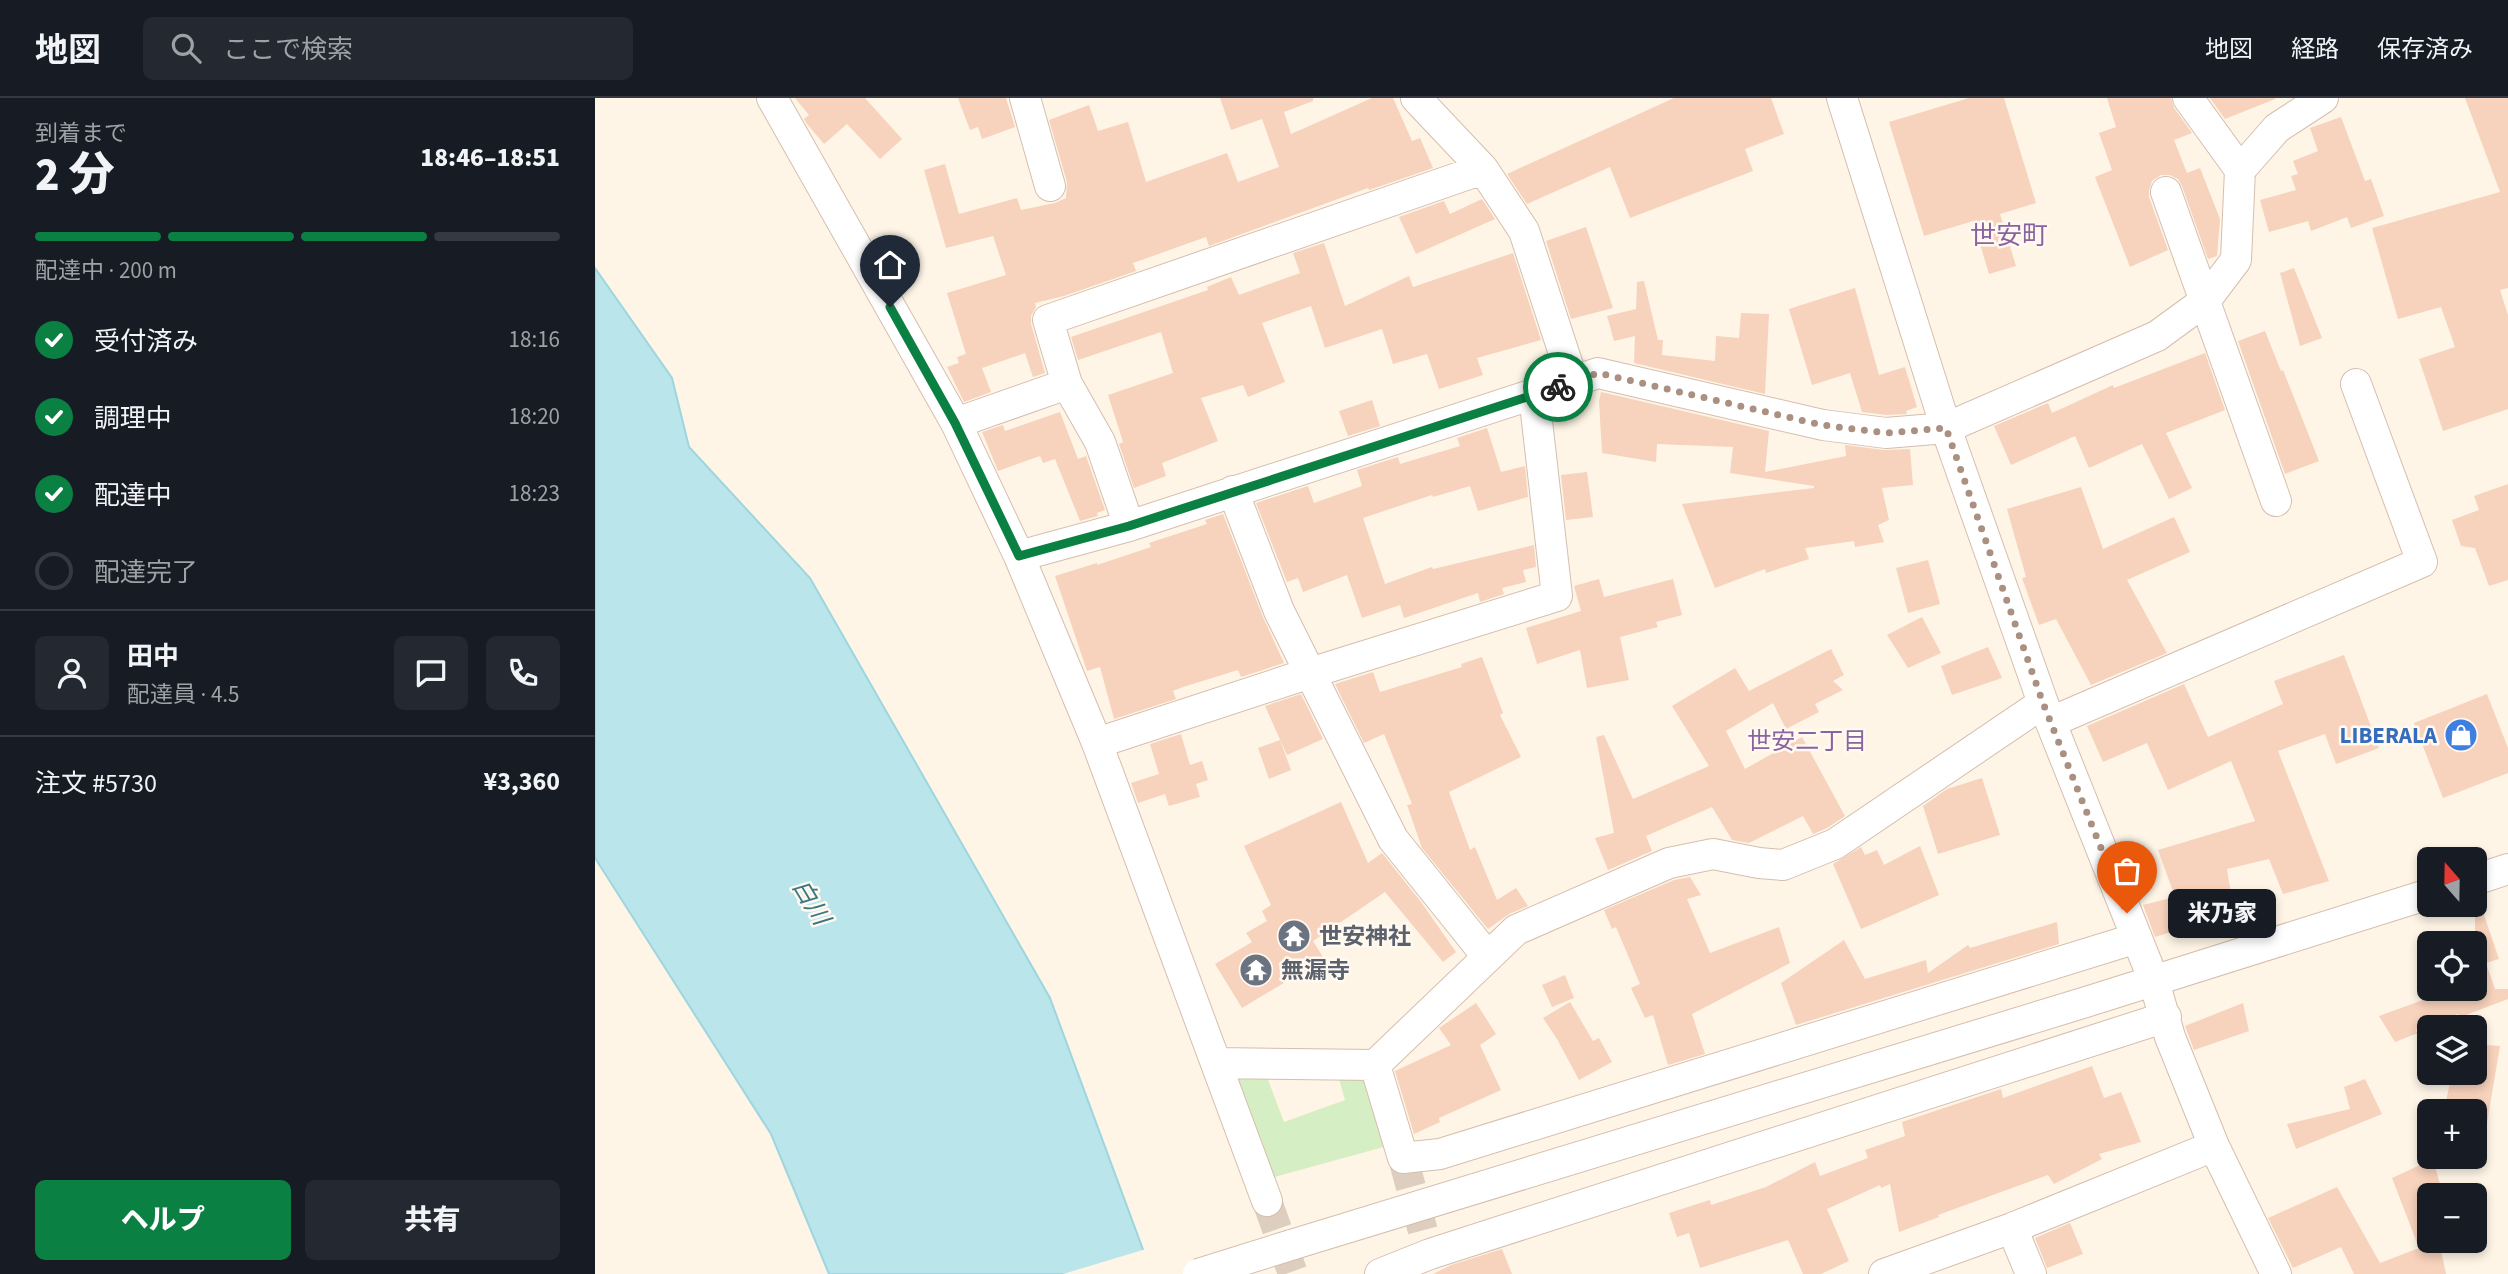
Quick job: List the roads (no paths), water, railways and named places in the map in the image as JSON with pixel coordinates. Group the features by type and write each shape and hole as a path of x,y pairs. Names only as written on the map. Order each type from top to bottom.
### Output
{"street":[{"path":"772,98 955,423 1019,556 1097,743 1268,1200"},
{"path":"1025,98 1051,186"},
{"path":"1416,98 1483,169 1524,231 1573,381"},
{"path":"1842,98 1946,428 2047,712 2154,981 2170,1037 2214,1146 2276,1274"},
{"path":"2187,98 2240,170"},
{"path":"1019,556 1129,526 1598,373 1822,425 1886,433 1946,428 2157,336 2205,301 2236,260 2240,170 2277,128 2312,101"},
{"path":"1129,526 1100,442 1067,384 1048,320 1483,169"},
{"path":"2166,192 2276,501"},
{"path":"955,423 1067,384"},
{"path":"1217,1063 1375,1065 1516,930 1669,863 1713,854 1783,865 1835,844 2047,712 2421,562 2355,384"},
{"path":"1097,743 1557,596 1534,395"},
{"path":"1233,491 1279,611 1393,839 1487,956"},
{"path":"2487,876 2508,869"},
{"path":"1198,1274 2417,898"},
{"path":"1375,1065 1403,1158 1440,1154 2137,938"},
{"path":"1380,1274 2166,1017"},
{"path":"1884,1274 2012,1228 2214,1146"},
{"path":"2012,1228 2031,1274"}],"water":[{"name":"白川","path":"595,268 672,378 689,447 810,578 1050,998 1152,1274 829,1274 771,1134 595,858"}],"tunnel":[{"path":"1403,1158 1427,1246"},
{"path":"1267,1201 1293,1274"}],"place":[{"name":"LIBERALA","path":"2461,735"},
{"name":"米乃家","path":"2127,913"},
{"name":"世安神社","path":"1294,936"},
{"name":"無漏寺","path":"1256,970"}],"district":[{"name":"世安町","path":"2009,235"},
{"name":"世安二丁目","path":"1807,741"}]}
